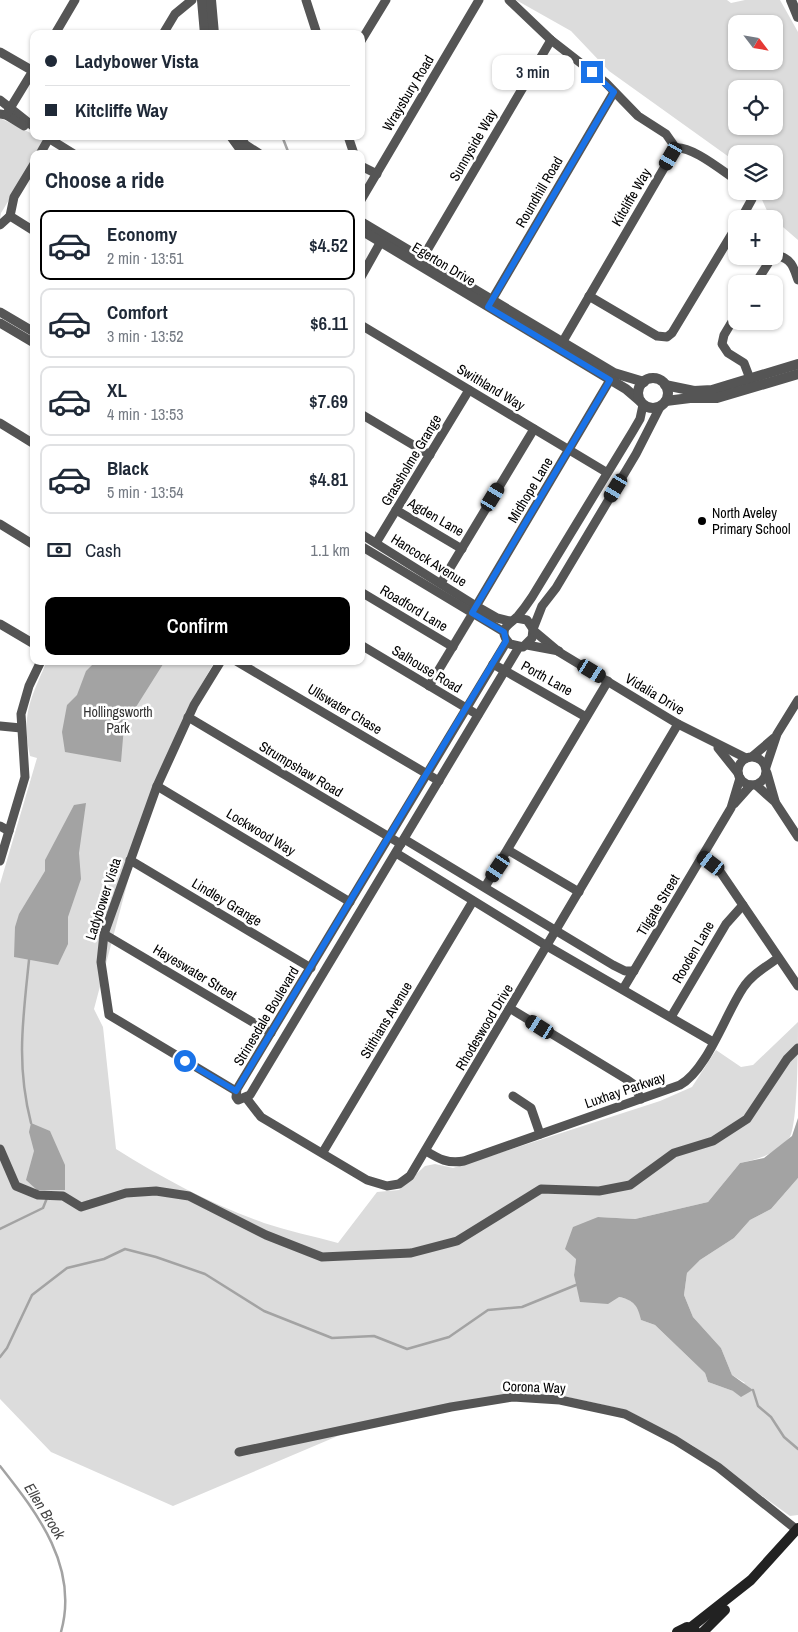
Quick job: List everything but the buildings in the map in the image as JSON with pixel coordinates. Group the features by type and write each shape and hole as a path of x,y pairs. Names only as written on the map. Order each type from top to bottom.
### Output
{"main road":[{"path":"704,1632 732,1604 751,1580 798,1529"},
{"path":"677,1632 683,1628 694,1630 751,1580"}],"street":[{"path":"57,30 75,0"},
{"path":"165,30 175,14 192,0"},
{"path":"202,0 205,30"},
{"path":"211,0 214,30"},
{"path":"306,0 316,30"},
{"path":"365,34 386,0"},
{"name":"Wraysbury Road","path":"365,194 479,0"},
{"path":"508,0 551,40 614,92 644,120 671,138 674,148 691,151 728,175"},
{"path":"791,0 798,17"},
{"name":"Sunnyside Way","path":"421,261 551,40"},
{"path":"0,52 30,68"},
{"path":"5,113 30,75"},
{"name":"Roundhill Road","path":"490,304 614,92"},
{"path":"0,100 5,113 30,129"},
{"path":"5,113 30,125"},
{"path":"52,140 68,150"},
{"name":"Kitcliffe Way","path":"560,346 674,148"},
{"path":"365,168 377,174"},
{"path":"0,225 10,216 14,197 30,171"},
{"path":"10,216 30,228"},
{"name":"Egerton Drive","path":"365,225 382,240"},
{"name":"Egerton Drive","path":"365,232 421,261 560,346 626,389 641,403 651,408 690,398 717,398 798,364"},
{"path":"365,270 382,240"},
{"path":"589,296 657,336 667,337 672,333 728,240"},
{"path":"761,275 769,262 780,256 787,258 791,263 798,280"},
{"path":"0,312 30,330"},
{"path":"0,323 30,341"},
{"name":"Swithland Way","path":"365,328 606,472"},
{"path":"728,328 722,344 728,353 744,363 752,383"},
{"name":"Egerton Drive","path":"560,346 614,373 644,382 653,378 665,385 694,391 712,390 798,374"},
{"name":"Midhope Lane","path":"430,686 610,380"},
{"path":"644,382 638,390 641,403 637,425 606,472 532,596 513,620 505,636 523,646 532,638 542,606 556,588 636,454 668,396 665,385"},
{"name":"Grassholme Grange","path":"376,543 469,390"},
{"path":"365,417 430,455"},
{"path":"0,423 30,442"},
{"path":"441,583 534,429"},
{"name":"Agden Lane","path":"396,510 462,549"},
{"path":"0,524 30,543"},
{"name":"Hancock Avenue","path":"365,536 441,583 505,636"},
{"name":"Hancock Avenue","path":"365,548 474,611 497,618 513,620"},
{"name":"Roadford Lane","path":"365,594 453,647"},
{"path":"513,620 527,620 533,630"},
{"path":"0,624 30,642"},
{"name":"Vidalia Drive","path":"533,630 559,652 678,724 712,743 749,757"},
{"name":"Strinesdale Boulevard","path":"236,1091 493,664 505,636"},
{"name":"Vidalia Drive","path":"523,646 559,652"},
{"name":"Strinesdale Boulevard","path":"247,1098 478,715 523,646"},
{"name":"Salhouse Road","path":"365,647 478,715"},
{"name":"Porth Lane","path":"493,664 586,717"},
{"path":"0,861 25,777 21,728 24,702 39,665"},
{"name":"Ladybower Vista","path":"218,665 188,717 157,786 104,934 101,962 109,1014 231,1090 236,1091"},
{"name":"Ullswater Chase","path":"243,665 439,781"},
{"path":"485,887 608,681"},
{"path":"753,785 763,780 777,734 798,700"},
{"name":"Strumpshaw Road","path":"188,717 388,837 403,842 485,887 613,965 625,971 634,971"},
{"name":"Rhodeswood Drive","path":"247,1098 261,1117 323,1152 367,1180 387,1186 399,1184 410,1176 511,1009 678,724"},
{"path":"0,726 21,728"},
{"path":"777,734 740,764 739,775 775,802 798,836"},
{"name":"Vidalia Drive","path":"712,743 732,762 739,775"},
{"path":"749,757 761,760 766,770 775,802"},
{"name":"Tilgate Street","path":"731,808 739,775"},
{"name":"Tilgate Street","path":"623,989 731,808 753,785"},
{"name":"Lockwood Way","path":"157,786 350,902"},
{"path":"0,826 9,831"},
{"path":"508,850 579,892"},
{"path":"396,853 547,946 713,1042"},
{"path":"703,857 716,867 798,986"},
{"name":"Lindley Grange","path":"130,860 310,968"},
{"name":"Stithians Avenue","path":"323,1152 473,901"},
{"name":"Rooden Lane","path":"671,1017 726,924 743,905"},
{"name":"Hayeswater Street","path":"104,934 271,1033"},
{"name":"Luxhay Parkway","path":"426,1151 444,1161 453,1163 688,1081 713,1042 744,986 755,974 778,958"},
{"path":"511,1009 626,1079 633,1084 640,1099"},
{"path":"0,1149 16,1186 38,1195 64,1196 81,1207 126,1193 156,1191 189,1196 266,1235 322,1257 411,1253 457,1242 541,1189 561,1188 599,1191 630,1185 674,1153 713,1141 747,1119 787,1059 798,1048"},
{"path":"236,1091 238,1100 247,1098"},
{"path":"513,1096 531,1108 540,1134"},
{"name":"Corona Way","path":"239,1452 450,1406 513,1397 560,1400 625,1414 675,1440 718,1466 798,1529"}],"green space":[{"path":"516,0 727,0 731,3 745,0 780,0 798,32 798,240 783,227 783,210 767,210 762,200 783,200 783,145 728,145 728,156 609,71 571,31"},
{"path":"0,118 30,133 30,140 45,140 39,150 30,150 30,166 1,213 0,219"},
{"name":"Hollingsworth Park","path":"45,665 213,665 189,706 152,790 94,1009 103,1027 116,1149 170,1180 245,1216 282,1229 338,1243 377,1192 399,1190 425,1166 435,1164 453,1168 660,1101 692,1087 716,1050 741,1067 753,1065 798,1022 795,1116 790,1137 779,1148 767,1155 740,1163 708,1202 635,1219 598,1217 576,1259 574,1275 619,1297 631,1300 639,1308 641,1320 655,1325 705,1373 708,1382 733,1391 745,1383 732,1375 721,1348 693,1317 684,1295 687,1273 700,1260 734,1238 750,1220 771,1209 798,1178 798,1515 790,1516 692,1445 627,1410 558,1395 507,1395 352,1430 173,1506 51,1452 0,1399 0,884 37,758 30,756 27,741 27,717 32,696"}],"shaded area":[{"path":"92,665 162,665 124,726 121,762 65,752 62,732 67,705 77,695 86,671"},
{"path":"86,803 79,853 81,879 68,917 68,944 58,965 14,957 15,927 19,914 45,871 45,860 74,805"},
{"path":"798,1118 798,1178 771,1209 750,1220 734,1238 700,1260 687,1273 684,1295 693,1317 721,1348 732,1375 753,1390 741,1397 733,1391 708,1382 705,1373 655,1325 641,1320 637,1307 632,1302 619,1297 608,1304 580,1302 574,1275 576,1259 565,1249 573,1227 598,1217 635,1219 708,1202 740,1163 764,1158 792,1136"},
{"path":"31,1123 50,1131 65,1165 65,1190 37,1190 26,1180 34,1151 29,1132"}],"waterway":[{"path":"284,140 287,150"},
{"path":"29,960 23,1022 22,1061 26,1101 31,1123"},
{"path":"0,1229 43,1208 47,1198"},
{"path":"0,1357 7,1348 32,1295 67,1268 104,1259 125,1249 156,1257 205,1274 264,1311 332,1338 374,1336 407,1349 449,1337 488,1310 522,1307 576,1285"},
{"path":"753,1390 758,1406 771,1417 784,1437 798,1449"},
{"name":"Ellen Brook","path":"0,1466 41,1522 60,1564 64,1585 65,1608 61,1632"}],"place":[{"name":"North Aveley Primary School","path":"702,521"}],"route":[{"path":"185,1061 231,1090 236,1091 506,641 504,632 472,613 610,380 488,307 614,92 592,72"}]}
